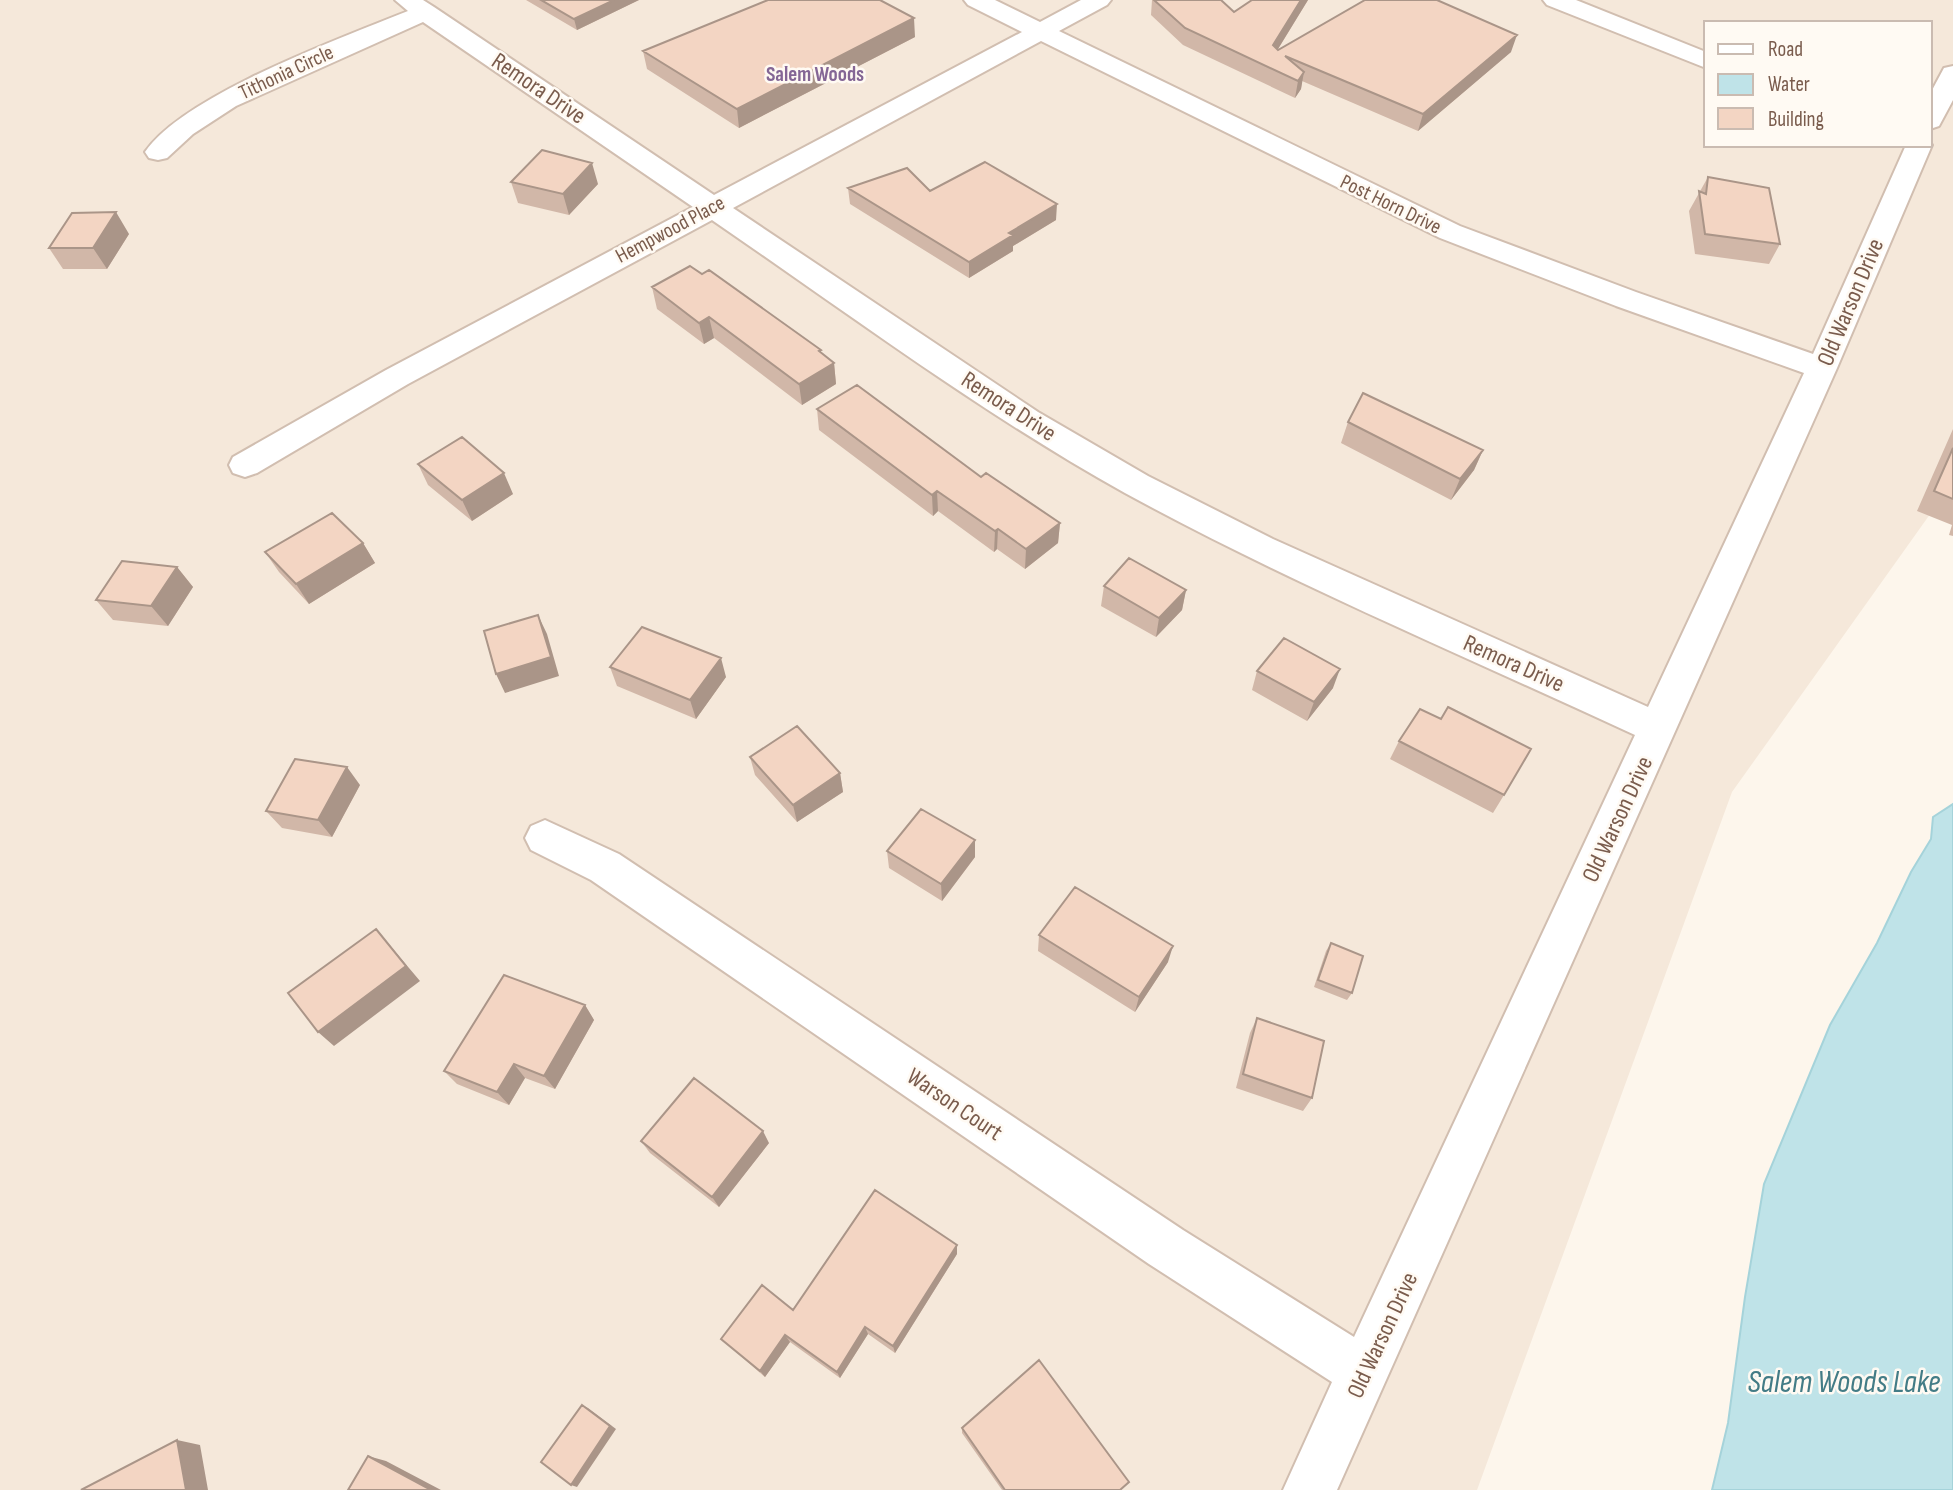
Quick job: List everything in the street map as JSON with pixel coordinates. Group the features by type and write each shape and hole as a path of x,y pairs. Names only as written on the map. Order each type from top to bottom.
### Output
{"street":[{"name":"Post Horn Drive","path":"976,0 1450,232 1626,299 1822,368"},
{"name":"Hempwood Place","path":"245,465 397,377 1099,0"},
{"path":"1555,0 1704,60"},
{"name":"Tithonia Circle","path":"158,152 189,123 217,104 416,6"},
{"name":"Remora Drive","path":"416,6 1027,420 1136,484 1261,548 1658,728"},
{"path":"1932,117 1953,73"},
{"name":"Old Warson Drive","path":"1310,1490 1822,368 1918,147"},
{"name":"Warson Court","path":"545,838 605,867 1166,1247 1364,1373"}],"shaded area":[{"path":"0,0 1953,0 1953,482 1732,792 1477,1490 0,1490"}],"water":[{"name":"Salem Woods Lake","path":"1953,804 1953,1490 1712,1490 1728,1423 1764,1184 1830,1025 1877,943 1911,872 1931,839 1933,817"}],"building":[{"path":"541,0 614,0 574,19"},
{"path":"768,0 880,0 914,18 737,109 643,51"},
{"path":"1154,0 1221,0 1234,12 1252,0 1301,0 1273,45 1278,50 1365,0 1437,0 1517,35 1423,114 1285,56 1304,72 1298,81 1185,28"},
{"path":"542,150 592,163 563,194 511,182"},
{"path":"985,162 1057,204 1009,233 1013,235 969,262 848,188 907,168 930,191"},
{"path":"1708,177 1769,188 1780,244 1705,234 1699,191 1706,194"},
{"path":"116,212 93,248 49,248 72,213"},
{"path":"690,266 702,274 709,270 821,350 819,351 834,363 799,384 709,317 699,323 652,287"},
{"path":"857,385 981,477 986,473 1060,523 1026,549 937,491 932,495 817,409"},
{"path":"1363,393 1483,450 1460,479 1348,422"},
{"path":"462,437 504,473 462,500 418,464"},
{"path":"1953,448 1953,499 1934,491"},
{"path":"332,513 363,543 296,584 265,552"},
{"path":"1129,558 1186,590 1159,618 1104,586"},
{"path":"122,561 177,567 151,606 96,600"},
{"path":"538,615 551,657 496,674 484,631"},
{"path":"642,627 721,658 690,700 610,667"},
{"path":"1284,638 1340,669 1314,702 1257,671"},
{"path":"1448,707 1531,749 1504,795 1399,741 1420,709 1441,719"},
{"path":"797,726 840,773 793,805 750,757"},
{"path":"295,759 347,767 318,820 266,811"},
{"path":"921,809 975,840 941,884 887,851"},
{"path":"1075,887 1173,946 1139,997 1039,935"},
{"path":"376,929 406,966 318,1032 288,993"},
{"path":"1331,943 1363,956 1352,993 1318,980"},
{"path":"504,975 585,1005 544,1076 514,1064 497,1092 444,1071"},
{"path":"1257,1018 1324,1041 1312,1098 1243,1074"},
{"path":"694,1078 763,1131 712,1197 641,1141"},
{"path":"875,1190 957,1245 893,1346 865,1327 837,1372 785,1335 760,1371 721,1339 762,1285 793,1310"},
{"path":"1039,1360 1129,1482 1120,1490 1005,1490 962,1428"},
{"path":"582,1405 610,1426 571,1485 541,1462"},
{"path":"177,1440 186,1490 81,1490"},
{"path":"368,1456 431,1490 348,1490"}],"district":[{"name":"Salem Woods","path":"815,74"}]}
